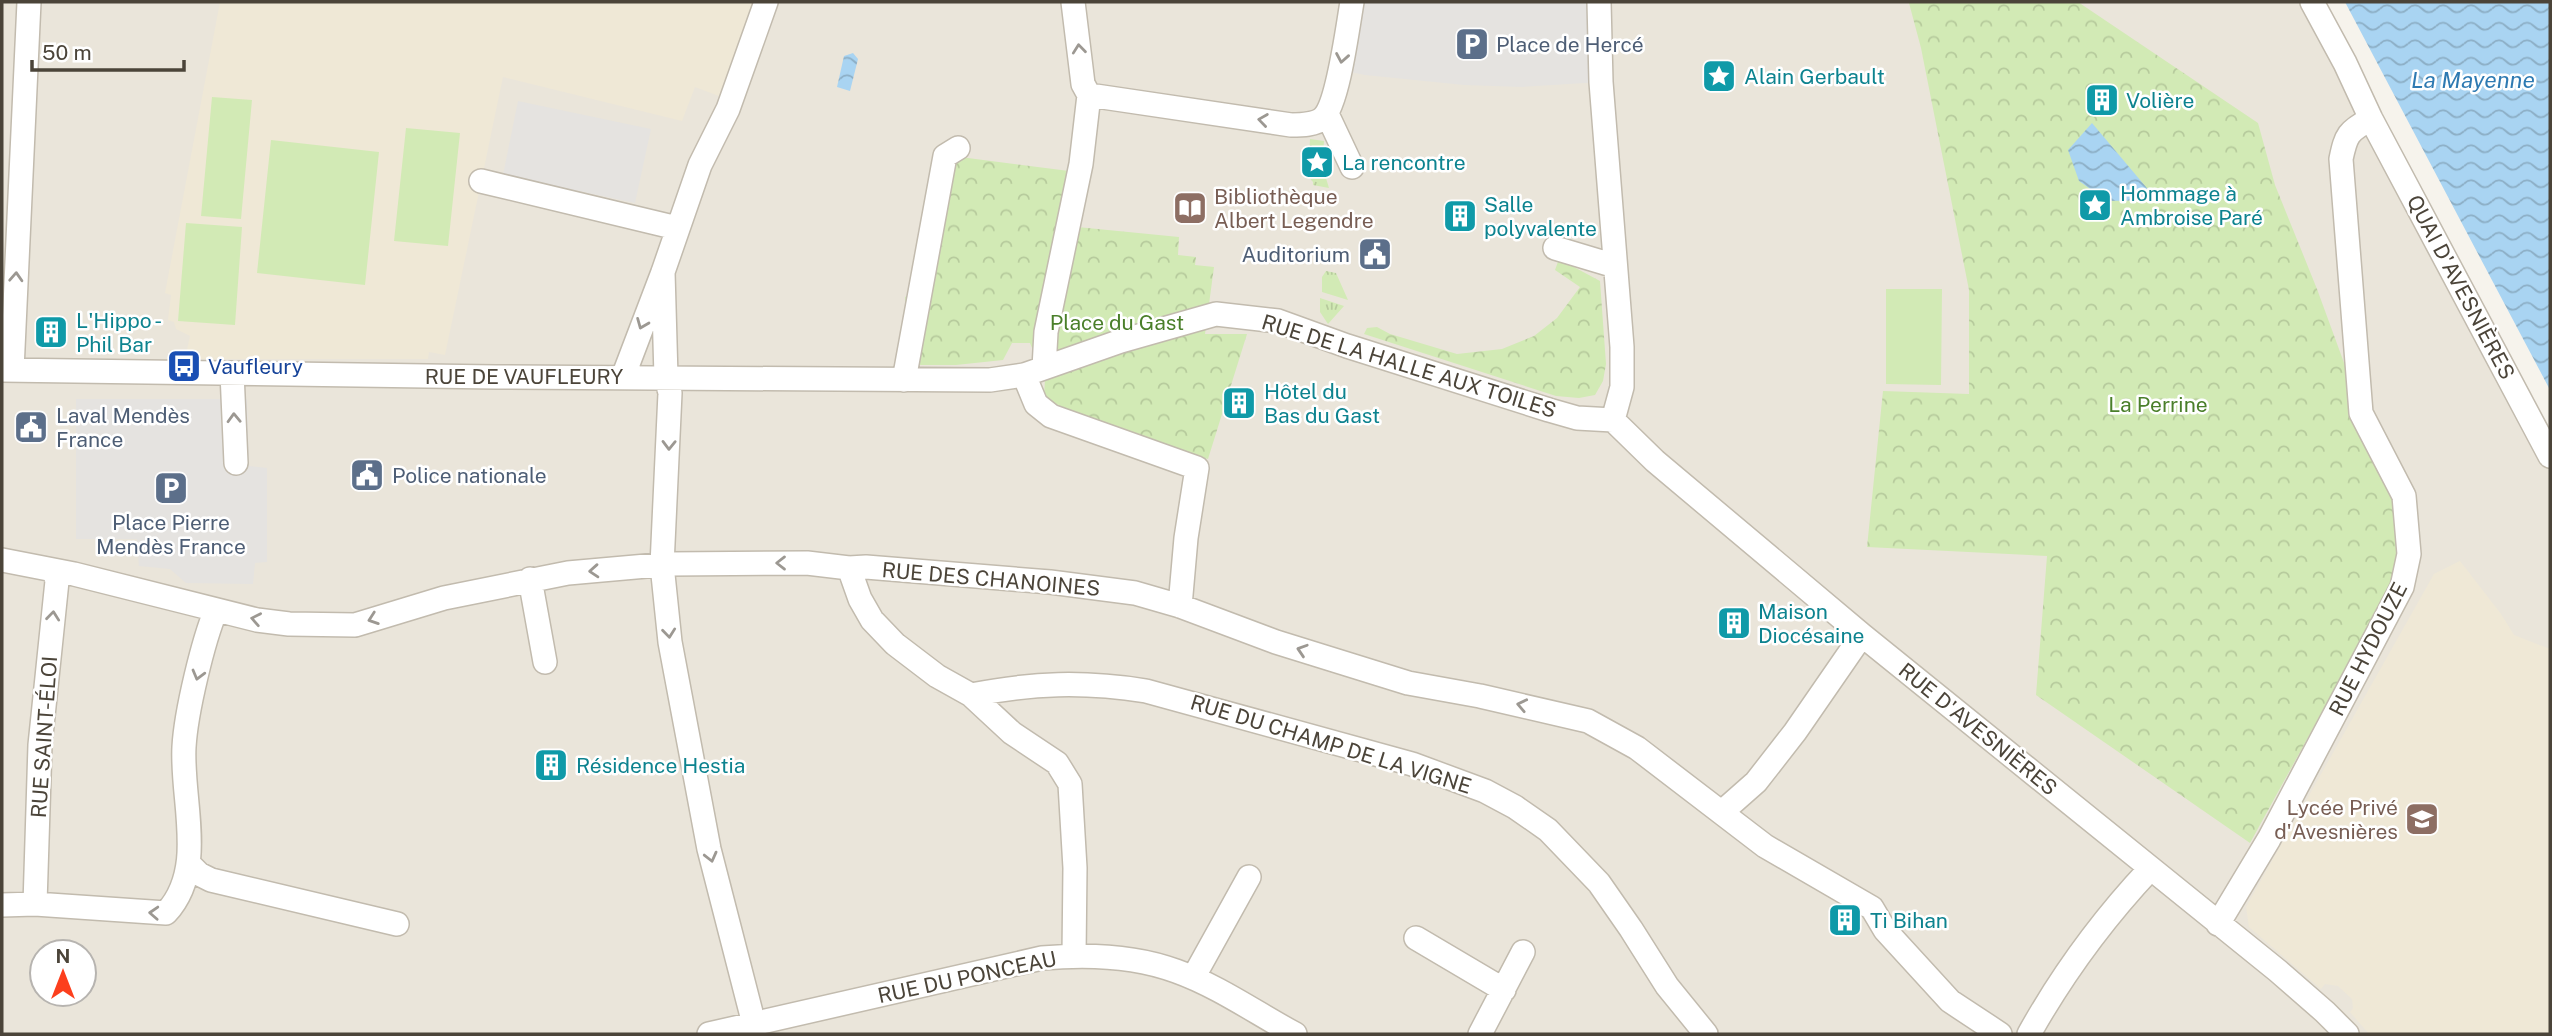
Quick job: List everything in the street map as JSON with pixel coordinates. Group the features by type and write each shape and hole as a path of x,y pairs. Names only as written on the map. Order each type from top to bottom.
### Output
{"street":[{"path":"7,370 29,2"},
{"path":"623,377 700,164 728,108 766,2"},
{"path":"1073,2 1083,84 1089,95 1081,164 1046,332 1034,371 1037,404 1051,416 1197,468 1186,538 1180,606"},
{"path":"1089,95 1292,125 1321,121 1327,114 1340,70 1352,2"},
{"path":"1599,2 1599,39 1622,387 1613,421"},
{"name":"QUAI D'AVESNIÈRES","path":"2312,2 2550,456"},
{"path":"1327,114 1352,167"},
{"name":"RUE HYDOUZE","path":"2218,924 2269,839 2406,576 2409,554 2404,496 2361,413 2341,159 2345,138 2351,130 2371,119"},
{"path":"904,380 946,156 958,148"},
{"path":"481,181 677,228"},
{"path":"1555,248 1615,266"},
{"path":"663,272 666,377 670,393 662,565 670,642 709,849 754,1024"},
{"name":"RUE DE LA HALLE AUX TOILES","path":"1034,371 1188,320 1216,314 1242,316 1278,321 1347,346 1577,418 1613,421"},
{"name":"RUE DE VAUFLEURY","path":"7,370 904,380 990,380 1034,371"},
{"path":"232,373 236,463"},
{"name":"RUE D'AVESNIÈRES","path":"1613,421 1655,461 1862,635 2325,1012 2347,1034"},
{"name":"RUE DES CHANOINES","path":"2,561 257,620 289,624 355,625 444,598 530,579 662,565 807,563 1050,582 1135,593 1180,606 1276,642 1408,683 1588,720 1637,748 1765,846 1872,908 1885,930 1950,1001 2000,1034"},
{"path":"849,568 860,599 872,620 895,644 937,676 971,695 1012,733 1057,763 1070,784 1075,868 1074,955"},
{"name":"RUE SAINT-ÉLOI","path":"35,904 40,745 57,582 54,571"},
{"path":"530,579 545,662"},
{"path":"2,905 35,904 166,913 176,902 184,886 189,864 184,746 194,691 216,610"},
{"path":"1722,812 1756,782 1795,732 1862,635"},
{"name":"RUE DU CHAMP DE LA VIGNE","path":"971,695 1021,685 1050,683 1146,691 1412,764 1485,791 1532,817 1594,877 1616,906 1667,986 1706,1034"},
{"path":"189,864 199,874 211,880 397,924"},
{"path":"2029,1034 2050,997 2082,951 2150,869"},
{"path":"1193,978 1249,877"},
{"path":"1416,938 1504,990"},
{"path":"1480,1034 1523,952"},
{"name":"RUE DU PONCEAU","path":"709,1034 1042,958 1074,955 1108,956 1150,963 1193,978 1295,1034"}],"shaded area":[{"path":"2,2 2321,2 2550,433 2550,1034 2,1034"},
{"path":"220,2 753,2 719,96 695,87 682,121 503,77 445,355 429,352 428,359 185,359 190,336 176,329 174,322 168,320 171,295 165,293"},
{"name":"Place de Hercé","path":"1352,2 1599,2 1601,82 1522,87 1464,85 1340,70"},
{"path":"518,101 651,129 635,203 503,175"},
{"name":"Place Pierre Mendès France","path":"76,399 247,399 249,466 267,468 267,562 255,563 253,584 186,583 170,569 139,566 137,539 76,539"},
{"name":"Lycée Privé d'Avesnières","path":"2460,561 2514,635 2550,649 2550,1034 2369,1034 2350,1012 2353,1008 2352,999 2338,986 2325,984 2321,989 2249,927 2246,907 2434,574"}],"green space":[{"name":"La Perrine","path":"1906,2 2078,2 2258,123 2275,185 2317,289 2399,513 2395,579 2250,843 2036,695 2047,556 1867,547 1883,391 1969,394 1969,290 1921,48 1909,3"},
{"path":"212,97 252,100 241,219 201,216"},
{"path":"406,128 460,133 448,246 394,241"},
{"path":"1310,139 1324,141 1322,165 1329,188 1313,185 1308,176"},
{"path":"271,140 379,152 365,285 257,273"},
{"name":"Place du Gast","path":"937,154 1069,171 1057,225 1179,237 1178,255 1196,257 1195,265 1214,267 1205,334 1247,334 1208,459 1121,431 1055,404 1044,395 1045,380 1030,343 1012,343 1003,360 956,365 912,365 905,297 910,294"},
{"path":"186,223 242,227 235,325 178,321"},
{"path":"1559,259 1600,281 1606,364 1603,381 1595,395 1579,398 1556,396 1364,334 1367,328 1377,327 1390,334 1457,354 1502,349 1534,336 1557,318 1580,287 1555,270"},
{"path":"1326,271 1336,273 1348,300 1322,292 1322,277"},
{"path":"1886,289 1942,289 1941,385 1886,384"},
{"path":"1320,298 1344,306 1328,324 1320,312"}],"water":[{"name":"La Mayenne","path":"2345,2 2550,2 2550,390"},
{"path":"853,53 858,59 850,91 837,87 844,56"},
{"path":"2092,123 2157,200 2107,201 2079,181 2068,150"}],"place":[{"name":"Place de Hercé","path":"1472,44"},
{"name":"Alain Gerbault","path":"1719,76"},
{"name":"Volière","path":"2102,100"},
{"name":"La rencontre","path":"1317,162"},
{"name":"Hommage à Ambroise Paré","path":"2095,205"},
{"name":"Bibliothèque Albert Legendre","path":"1190,208"},
{"name":"Salle polyvalente","path":"1460,216"},
{"name":"Auditorium","path":"1375,254"},
{"name":"L'Hippo - Phil Bar","path":"51,332"},
{"name":"Vaufleury","path":"184,366"},
{"name":"Hôtel du Bas du Gast","path":"1239,403"},
{"name":"Laval Mendès France","path":"31,427"},
{"name":"Police nationale","path":"367,475"},
{"name":"Place Pierre Mendès France","path":"171,488"},
{"name":"Maison Diocésaine","path":"1734,623"},
{"name":"Résidence Hestia","path":"551,765"},
{"name":"Lycée Privé d'Avesnières","path":"2422,819"},
{"name":"Ti Bihan","path":"1845,920"}]}
